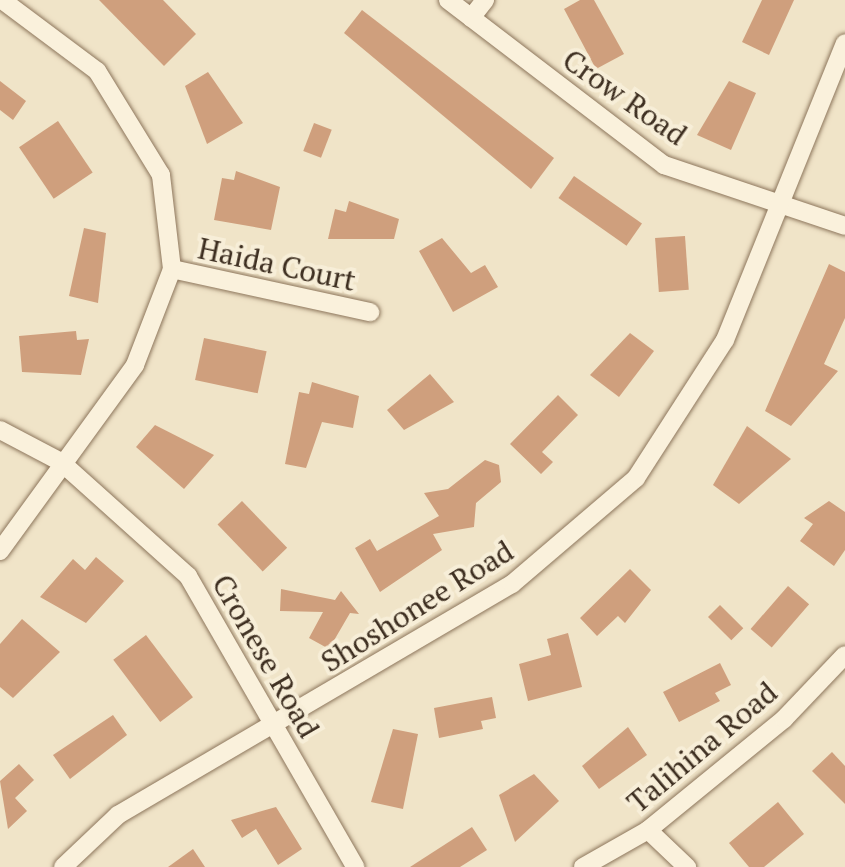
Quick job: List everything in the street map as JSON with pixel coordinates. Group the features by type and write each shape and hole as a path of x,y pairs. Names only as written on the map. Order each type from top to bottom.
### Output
{"street":[{"path":"0,550 135,365 172,269 161,175 97,71 2,0"},
{"name":"Crow Road","path":"448,0 664,164 845,226"},
{"path":"471,18 485,0"},
{"name":"Shoshonee Road","path":"63,867 118,815 512,584 636,478 724,340 845,43"},
{"name":"Haida Court","path":"172,269 370,312"},
{"name":"Cronese Road","path":"0,430 61,462 188,576 354,867"},
{"name":"Talihina Road","path":"583,867 648,830 784,719 845,655"},
{"path":"648,830 687,867"}],"building":[{"path":"99,0 163,0 196,34 164,66"},
{"path":"580,0 594,0 624,54 596,69 564,9"},
{"path":"762,0 794,0 769,55 742,42"},
{"path":"362,10 554,158 531,189 344,33"},
{"path":"208,72 243,123 207,144 185,86"},
{"path":"0,81 26,101 13,120 0,110"},
{"path":"729,81 756,93 731,150 697,135"},
{"path":"58,121 93,172 54,199 19,147"},
{"path":"314,123 332,130 321,158 303,151"},
{"path":"236,171 280,187 271,230 214,220 222,178 234,180"},
{"path":"574,176 642,224 627,246 559,198"},
{"path":"349,201 399,219 394,239 328,239 335,209 346,212"},
{"path":"84,228 106,233 98,303 69,296"},
{"path":"685,236 689,290 659,292 655,238"},
{"path":"442,238 471,273 485,265 498,287 453,312 419,251"},
{"path":"829,264 845,272 845,318 824,364 838,371 791,426 765,411"},
{"path":"76,331 77,340 89,339 81,375 22,372 19,336"},
{"path":"630,333 654,351 619,397 590,375"},
{"path":"204,338 267,351 258,393 195,380"},
{"path":"430,374 454,402 404,430 387,410"},
{"path":"312,382 359,396 353,428 322,422 306,468 285,464 299,392 309,394"},
{"path":"558,395 578,415 542,452 553,462 541,474 510,444"},
{"path":"155,425 214,455 184,489 136,447"},
{"path":"747,426 791,459 739,504 713,485"},
{"path":"485,460 499,465 501,482 476,503 474,527 433,534 442,550 380,592 355,548 370,539 377,551 439,516 424,493 448,489"},
{"path":"242,501 287,548 263,571 218,525"},
{"path":"829,501 845,512 845,550 834,566 800,541 813,524 804,518"},
{"path":"96,557 124,581 86,623 40,597 73,559 85,570"},
{"path":"630,569 651,590 625,623 618,616 597,636 580,618"},
{"path":"788,586 809,604 772,647 751,629"},
{"path":"281,589 335,600 341,591 359,614 350,613 329,649 309,638 323,612 280,611"},
{"path":"720,605 743,628 731,640 708,617"},
{"path":"22,619 60,652 13,698 0,687 0,644"},
{"path":"568,633 582,687 528,701 519,664 551,655 547,639"},
{"path":"146,635 193,697 160,722 113,660"},
{"path":"720,663 731,685 715,693 720,701 679,722 663,692"},
{"path":"492,697 496,718 481,721 483,729 439,738 434,708"},
{"path":"113,715 127,735 70,779 53,755"},
{"path":"628,727 647,755 599,789 582,766"},
{"path":"393,729 418,734 403,809 371,802"},
{"path":"832,752 845,766 845,804 812,771"},
{"path":"19,764 34,780 15,798 27,811 8,829 0,781"},
{"path":"534,774 559,801 515,842 499,795"},
{"path":"778,802 804,834 764,867 749,867 729,843"},
{"path":"276,807 302,849 278,865 256,829 242,838 231,820"},
{"path":"472,827 487,850 460,867 410,867"},
{"path":"193,849 205,867 168,867"}]}
